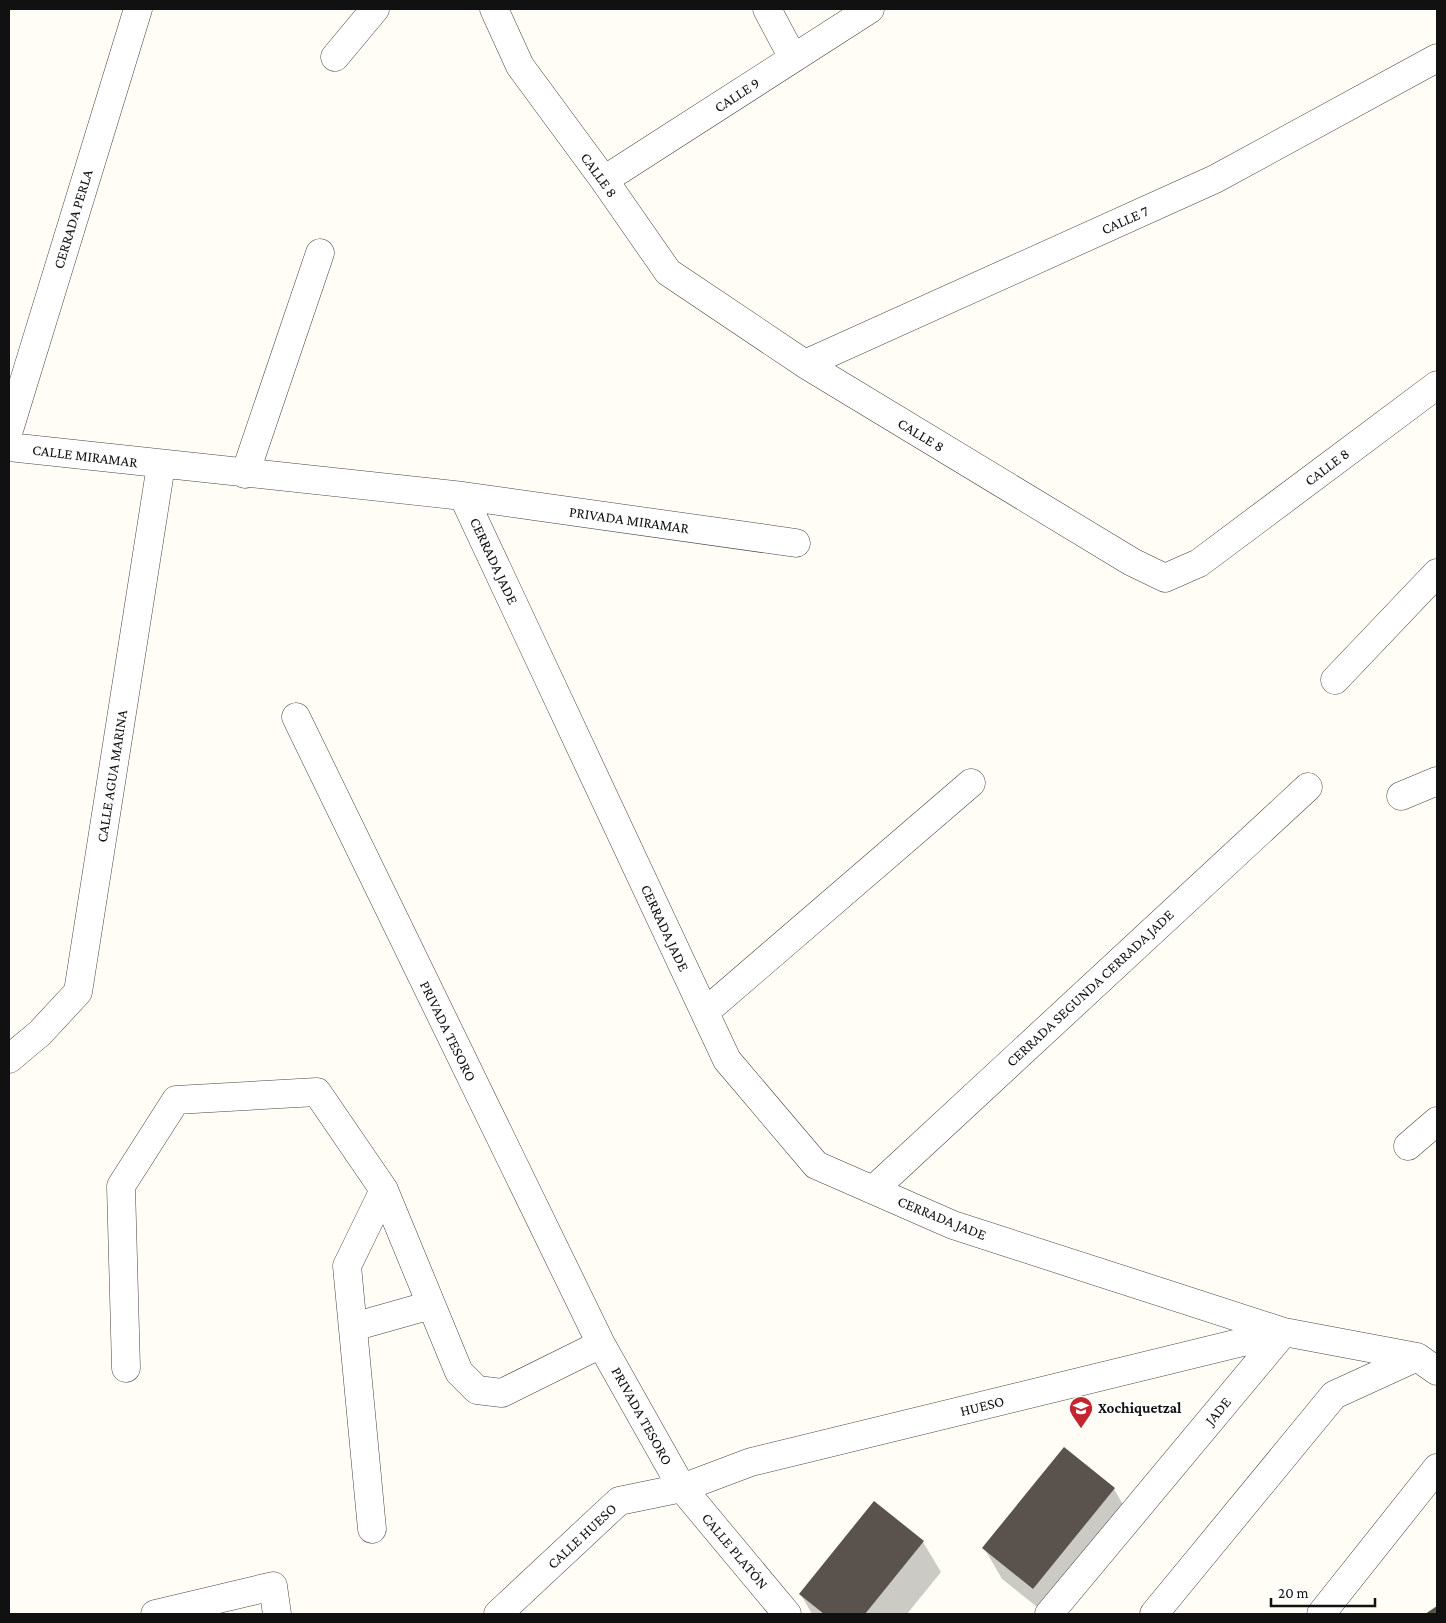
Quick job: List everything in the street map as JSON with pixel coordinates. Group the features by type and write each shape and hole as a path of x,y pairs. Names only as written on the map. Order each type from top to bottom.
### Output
{"street":[{"name":"CERRADA PERLA","path":"9,430 138,9"},
{"path":"335,57 375,9"},
{"name":"CALLE 8","path":"494,9 520,66 604,180 668,272 805,364 1132,562 1165,578 1199,562 1437,385"},
{"path":"767,9 793,58"},
{"name":"CALLE 9","path":"604,180 870,9"},
{"name":"CALLE 7","path":"805,364 1215,179 1437,58"},
{"path":"245,474 320,254"},
{"name":"CALLE MIRAMAR","path":"9,447 161,465"},
{"path":"161,465 463,496"},
{"name":"CALLE AGUA MARINA","path":"9,1059 40,1033 78,992 161,465"},
{"name":"PRIVADA MIRAMAR","path":"463,496 796,543"},
{"name":"CERRADA JADE","path":"463,496 727,1060 816,1165 953,1225 1284,1332"},
{"path":"1335,680 1437,573"},
{"name":"PRIVADA TESORO","path":"296,717 601,1344 682,1488"},
{"path":"1401,796 1437,781"},
{"path":"705,1012 972,783"},
{"name":"CERRADA SEGUNDA CERRADA JADE","path":"873,1190 1308,786"},
{"path":"126,1368 121,1186 176,1100 317,1092 384,1190 460,1372 477,1390 502,1393 601,1344"},
{"path":"1408,1146 1437,1122"},
{"path":"372,1529 348,1266 384,1190"},
{"path":"353,1327 431,1305"},
{"path":"1284,1332 1427,1364"},
{"name":"HUESO","path":"682,1488 751,1462 1284,1332"},
{"name":"JADE","path":"1049,1614 1284,1332"},
{"path":"1154,1614 1334,1394 1427,1364"},
{"path":"1321,1614 1437,1468"},
{"name":"CALLE HUESO","path":"498,1614 619,1501 682,1488"},
{"name":"CALLE PLATÓN","path":"682,1488 787,1614"},
{"path":"155,1614 273,1586 277,1614"}],"building":[{"path":"1064,1447 1115,1488 1033,1589 982,1548"},
{"path":"874,1501 924,1541 865,1614 824,1614 799,1594"},
{"path":"1437,1606 1437,1614 1425,1614"}],"place":[{"name":"Xochiquetzal","path":"1081,1429"}]}
